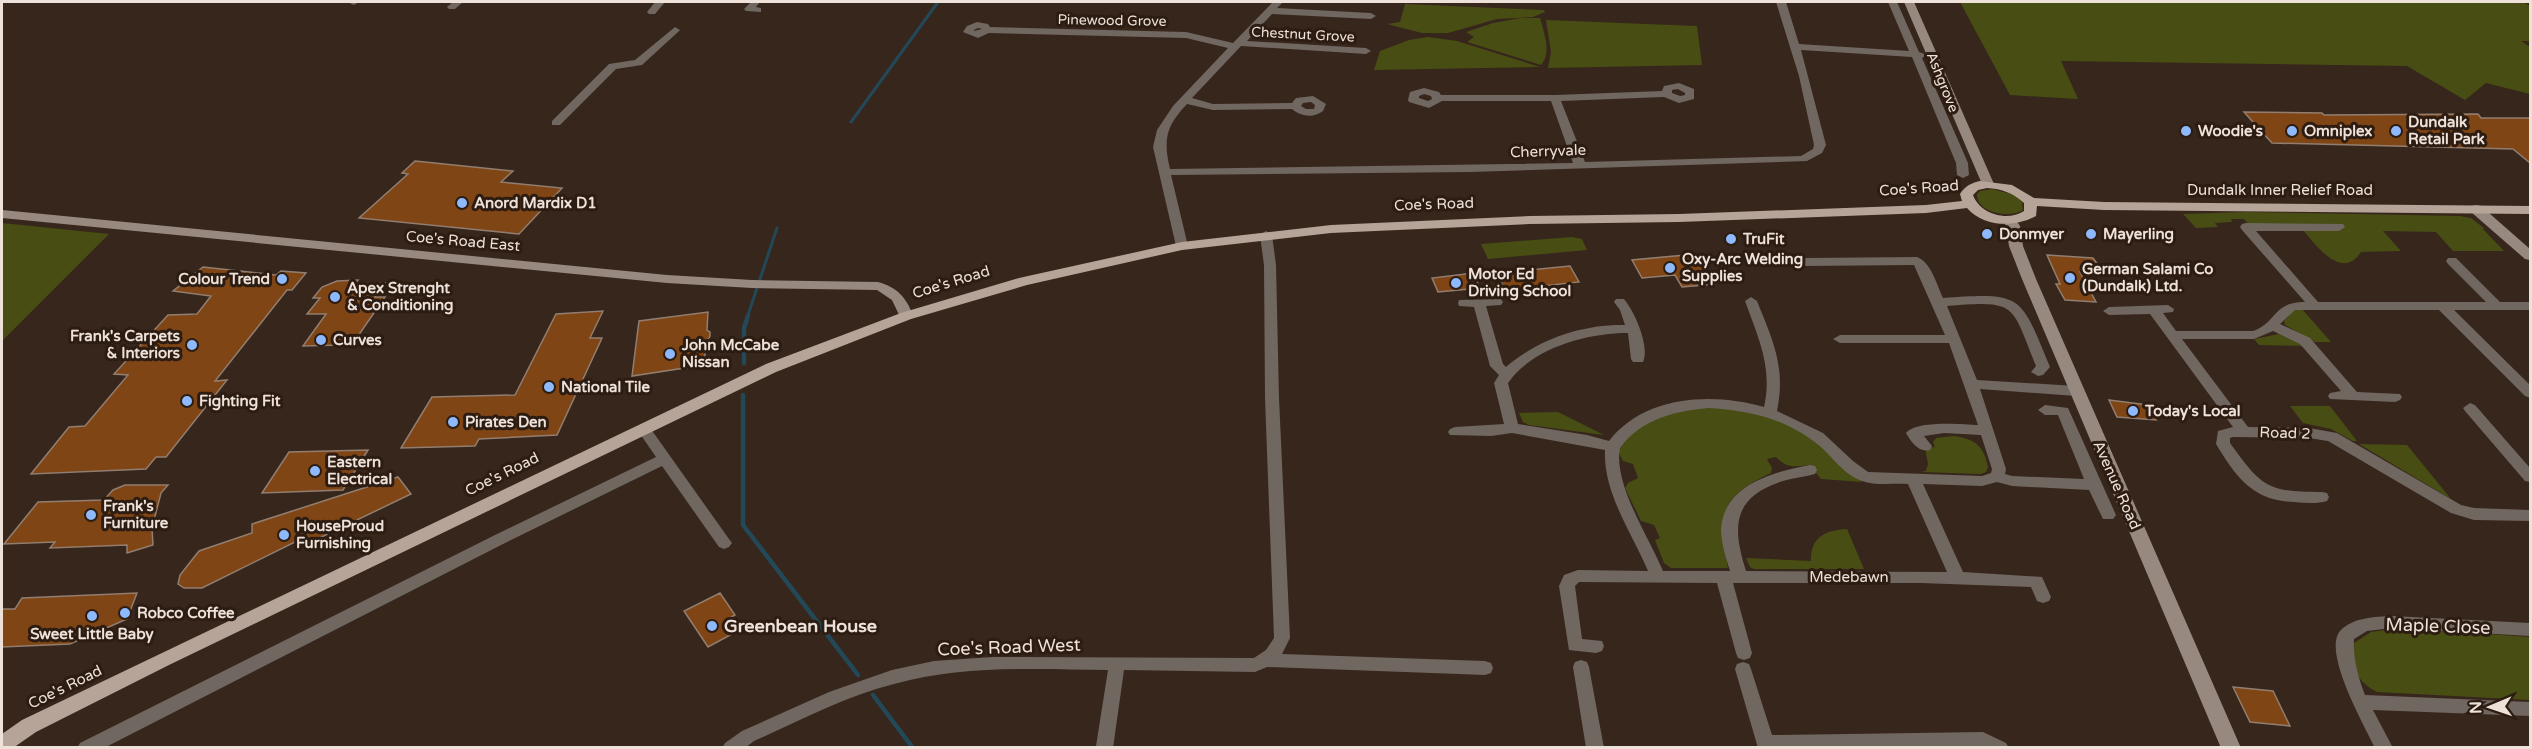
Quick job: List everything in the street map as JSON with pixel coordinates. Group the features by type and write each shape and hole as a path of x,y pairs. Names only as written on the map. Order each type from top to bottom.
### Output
{"main road":[{"path":"1988,184 2008,188 2030,202 2033,208 2027,217 2009,220 1982,213 1970,204 1967,199 1969,190 1988,184"},
{"name":"Dundalk Inner Relief Road","path":"2030,202 2104,206 2530,210"},
{"name":"Coe's Road","path":"2,736 29,726 771,368 906,316 1024,281 1182,246 1266,235 1400,225 1926,209 1970,204"},
{"name":"Coe's Road","path":"2,744 29,726"}],"street":[{"path":"652,12 660,2"},
{"path":"1182,246 1159,140 1169,118 1278,2"},
{"path":"1781,2 1794,44 1931,52"},
{"name":"Ashgrove","path":"1893,2 1962,163 1964,175"},
{"path":"1909,2 1988,184"},
{"path":"1270,10 1371,16"},
{"path":"556,123 613,66 638,63 675,30"},
{"name":"Pinewood Grove","path":"987,30 1186,35 1238,45"},
{"name":"Cherryvale","path":"1166,172 1792,161 1811,156 1818,151 1820,145 1794,44"},
{"name":"Chestnut Grove","path":"1238,45 1366,51"},
{"path":"1438,98 1555,98 1666,94"},
{"path":"1555,98 1580,165"},
{"path":"1186,100 1213,107 1295,106"},
{"path":"2476,209 2530,256"},
{"name":"Coe's Road East","path":"2,214 667,279 759,284 878,286 892,291 900,300 906,316"},
{"name":"Avenue Road","path":"2009,220 2013,226 2016,246 2076,391 2231,747"},
{"path":"2314,306 2246,227 2339,227"},
{"path":"1266,235 1270,265 1282,638 1277,650 1267,660"},
{"path":"1806,262 1917,261 1923,268 1940,305 1972,384 1999,469 1997,477"},
{"path":"2452,261 2496,305"},
{"path":"1940,305 1952,300 1994,300 2006,302 2015,307 2022,316 2043,367 2038,372"},
{"path":"1751,301 1762,334 1774,359 1774,395 1770,413"},
{"path":"1464,303 1497,302"},
{"path":"1620,302 1626,309 1633,329 1638,348 1638,359"},
{"path":"1479,303 1497,366 1503,372 1509,372"},
{"path":"2172,335 2245,335 2267,331 2285,309 2314,306 2530,306"},
{"path":"2442,306 2530,393"},
{"path":"2153,309 2244,432"},
{"path":"2109,311 2168,309"},
{"path":"2273,326 2305,341 2353,396"},
{"path":"1512,428 1501,383 1509,372 1553,344 1574,336 1590,331 1633,329"},
{"path":"1840,339 1953,339"},
{"path":"1972,384 2076,391"},
{"path":"2335,396 2395,397"},
{"path":"1658,577 1619,489 1612,453 1613,447 1633,426 1657,413 1687,405 1730,404 1770,413 1820,438 1854,472 1866,477 1982,481 1997,477 2012,481 2094,485"},
{"path":"2470,408 2530,477"},
{"path":"2045,410 2063,411 2108,515"},
{"path":"643,428 724,543"},
{"path":"1455,433 1512,428 1587,440 1613,447"},
{"path":"1925,446 1913,433 1944,428 1987,430"},
{"name":"Road 2","path":"2322,497 2288,498 2270,495 2257,489 2223,444 2223,435 2244,432 2309,433 2332,437 2456,509 2474,514 2530,516"},
{"path":"86,747 491,543 665,459"},
{"path":"1740,577 1729,529 1737,505 1757,485 1778,469 1810,470"},
{"path":"1913,479 1957,577"},
{"name":"Medebawn","path":"1596,646 1575,645 1567,586 1570,579 1578,576 1724,579 1740,577 1957,577 2036,581 2043,597"},
{"path":"1724,579 1766,745 1983,740 2000,747"},
{"name":"Maple Close","path":"2384,747 2349,671 2344,649 2346,636 2364,625 2392,622 2530,630"},
{"name":"Coe's Road West","path":"731,747 748,736 835,696 892,677 934,668 992,664 1255,665 1267,660 1485,668"},
{"path":"1106,746 1118,663"},
{"path":"1581,667 1595,747"},
{"path":"2362,702 2530,709"}],"green space":[{"path":"1960,2 2523,2 2530,6 2530,41 2521,41 2530,47 2530,94 2486,83 2465,100 2407,66 2061,61 2078,99 2010,95"},
{"path":"1405,4 1544,10 1545,12 1533,17 1497,19 1448,33 1422,33 1387,24 1400,22"},
{"path":"1521,18 1540,18 1547,49 1541,65 1467,42 1474,37 1466,32 1493,23"},
{"path":"1546,20 1697,26 1702,65 1548,68 1551,52"},
{"path":"1428,37 1457,41 1540,67 1374,70 1380,51 1409,40"},
{"path":"1992,189 2015,195 2022,201 2023,210 2017,213 2002,214 1982,206 1977,194 1980,191"},
{"path":"2245,212 2460,216 2471,218 2484,228 2504,251 2453,251 2436,232 2383,231 2401,251 2361,252 2354,260 2346,263 2337,262 2321,251 2302,229 2253,229 2244,219 2215,223 2218,227 2196,228 2183,214"},
{"path":"2,223 109,234 2,341"},
{"path":"1572,237 1582,239 1587,250 1488,259 1481,244"},
{"path":"2295,309 2302,309 2331,342 2314,342 2285,325 2284,321"},
{"path":"2279,334 2289,336 2304,346 2259,345 2254,339"},
{"path":"1707,406 1766,415 1810,435 1862,482 1821,479 1809,465 1791,466 1776,457 1767,459 1772,468 1771,473 1741,491 1726,510 1723,534 1728,568 1671,568 1664,563 1655,540 1660,538 1654,525 1641,521 1625,488 1628,483 1638,478 1633,464 1623,461 1618,451 1625,439 1644,423 1668,414"},
{"path":"2290,406 2330,406 2357,441 2331,429 2303,423"},
{"path":"1558,412 1604,435 1529,425 1523,422 1519,413"},
{"path":"1954,436 1968,439 1981,449 1988,467 1986,472 1981,474 1921,472 1926,471 1928,464 1925,448 1935,447 1933,442 1936,438"},
{"path":"2359,444 2407,445 2451,499"},
{"path":"1847,529 1864,569 1754,569 1750,567 1746,558 1811,561 1813,546 1821,536 1832,531"},
{"path":"2400,628 2530,637 2530,700 2377,692 2359,677 2355,666 2354,643 2371,632"}],"building":[{"name":"Dundalk Retail Park","path":"2244,112 2322,113 2324,115 2478,114 2481,118 2530,118 2530,163 2513,149 2272,143"},
{"name":"Anord Mardix D1","path":"415,161 513,171 501,182 562,188 519,234 359,218 408,174 402,173"},
{"name":"Oxy-Arc Welding Supplies","path":"1696,254 1715,284 1682,287 1675,275 1642,278 1632,260"},
{"name":"German Salami Co (Dundalk) Ltd.","path":"2047,255 2093,258 2103,272 2080,272 2096,302 2065,300 2056,284 2060,284"},
{"path":"1570,266 1579,282 1505,290 1497,273"},
{"name":"Frank's Carpets & Interiors","path":"203,267 276,275 281,271 306,273 292,290 287,290 215,381 227,380 166,457 156,457 146,469 31,474 69,427 85,426 128,375 114,374 168,315 197,314 211,296 173,291"},
{"name":"Motor Ed Driving School","path":"1473,273 1480,288 1438,292 1432,278"},
{"path":"358,280 355,284 386,283 375,297 385,297 358,336 348,337 341,345 303,346 326,314 307,314 320,298 313,298 322,287 337,281"},
{"name":"National Tile","path":"603,311 590,338 602,338 557,435 479,439 475,446 401,448 432,397 515,395 556,314"},
{"name":"John McCabe Nissan","path":"708,312 707,330 710,336 706,343 704,365 632,376 639,321"},
{"name":"Today's Local","path":"2109,400 2148,405 2156,420 2117,417"},
{"name":"Eastern Electrical","path":"368,450 343,490 262,493 289,452"},
{"name":"HouseProud Furnishing","path":"398,477 411,494 307,544 303,538 202,588 184,588 178,584 180,575 199,551 252,533 252,524"},
{"name":"Frank's Furniture","path":"125,485 168,485 161,493 152,528 153,545 127,553 127,545 50,548 55,542 4,544 38,502 104,500 113,490"},
{"path":"137,593 127,619 70,644 2,647 2,609 15,609 22,598"},
{"name":"Greenbean House","path":"720,593 735,615 726,620 734,633 708,647 684,611"},
{"path":"2233,687 2273,691 2290,726 2250,722"}],"waterway":[{"path":"851,122 938,2"},
{"path":"747,318 777,228"},
{"path":"744,363 744,328 748,316"},
{"path":"743,395 743,525 858,675"},
{"path":"873,695 913,748"}],"place":[{"name":"Woodie's","path":"2186,131"},
{"name":"Omniplex","path":"2292,131"},
{"name":"Dundalk Retail Park","path":"2396,131"},
{"name":"Anord Mardix D1","path":"462,203"},
{"name":"Donmyer","path":"1987,234"},
{"name":"Mayerling","path":"2091,234"},
{"name":"TruFit","path":"1731,239"},
{"name":"Oxy-Arc Welding Supplies","path":"1670,268"},
{"name":"German Salami Co (Dundalk) Ltd.","path":"2070,278"},
{"name":"Colour Trend","path":"282,279"},
{"name":"Motor Ed Driving School","path":"1456,283"},
{"name":"Apex Strenght & Conditioning","path":"335,297"},
{"name":"Curves","path":"321,340"},
{"name":"Frank's Carpets & Interiors","path":"192,345"},
{"name":"John McCabe Nissan","path":"670,354"},
{"name":"National Tile","path":"549,387"},
{"name":"Fighting Fit","path":"187,401"},
{"name":"Today's Local","path":"2133,411"},
{"name":"Pirates Den","path":"453,422"},
{"name":"Eastern Electrical","path":"315,471"},
{"name":"Frank's Furniture","path":"91,515"},
{"name":"HouseProud Furnishing","path":"284,535"},
{"name":"Robco Coffee","path":"125,613"},
{"name":"Sweet Little Baby","path":"92,616"},
{"name":"Greenbean House","path":"712,626"}]}
